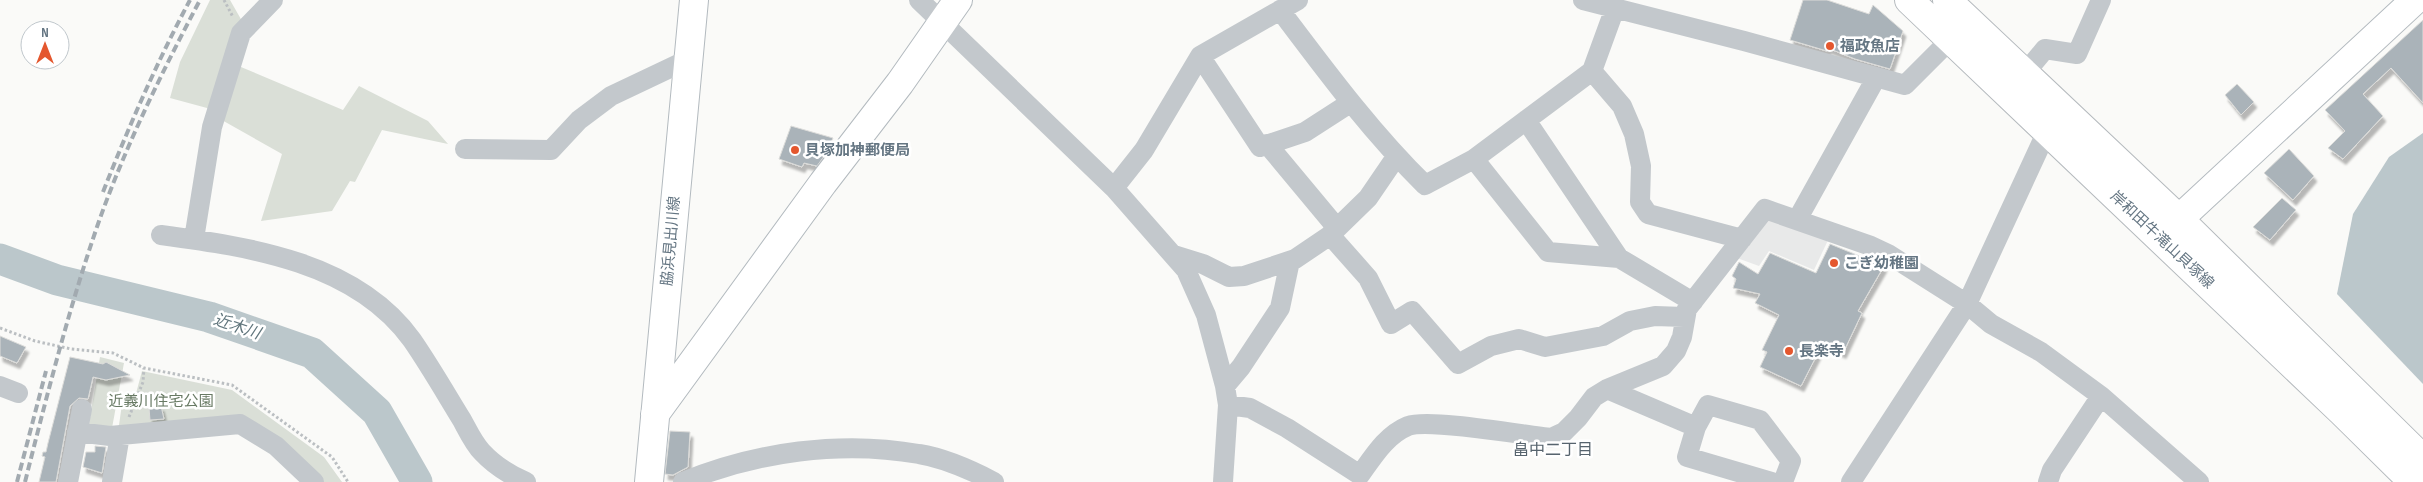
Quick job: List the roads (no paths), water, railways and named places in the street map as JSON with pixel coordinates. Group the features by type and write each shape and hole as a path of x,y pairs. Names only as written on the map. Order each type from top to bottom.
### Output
{"street":[{"path":"194,239 212,127 241,33 273,0"},
{"name":"脇浜見出川線","path":"649,482 694,0"},
{"path":"919,0 1114,188 1186,270 1196,291 1216,351 1226,395 1223,482"},
{"path":"655,414 823,183 900,83 958,0"},
{"path":"1114,188 1144,150 1200,56 1298,0"},
{"path":"1583,0 1744,40 1905,85 1960,31"},
{"name":"岸和田牛滝山貝塚線","path":"1909,0 2024,73 2179,219 2414,466"},
{"name":"岸和田牛滝山貝塚線","path":"1948,0 1960,31 2047,131 2161,239 2414,466"},
{"path":"2024,73 2046,49 2076,54 2101,0"},
{"path":"2161,239 2179,219 2415,0"},
{"path":"1280,10 1350,103 1396,156 1426,185 1474,159 1592,71 1615,8"},
{"path":"1200,56 1260,147 1305,132 1350,103"},
{"path":"465,149 551,150 579,120 611,96 689,59"},
{"path":"1592,71 1622,106 1634,134 1641,166 1640,202 1648,214 1742,239"},
{"path":"1797,220 1876,78"},
{"path":"1526,120 1619,258 1689,309"},
{"path":"1859,480 1967,304 2047,131"},
{"path":"1267,144 1368,278 1391,324 1412,311 1458,364 1490,346 1519,338 1545,347 1602,336 1630,321 1689,309"},
{"path":"1174,255 1203,264 1230,278 1244,276 1290,261 1334,232 1368,198 1396,156"},
{"path":"1474,159 1548,252 1619,258"},
{"path":"1226,395 1287,428 1360,476 1378,449 1394,434 1408,426 1421,424 1550,438 1564,432 1578,418 1594,397 1607,389 1663,366 1676,351 1682,337 1689,309 1765,210 1871,246 1888,254 1967,304 1991,324 2041,352 2101,396 2199,482"},
{"path":"161,235 194,239 276,256 328,274 362,291 391,316 411,339 481,451 499,467 526,482"},
{"path":"1226,395 1280,308 1290,261"},
{"path":"1607,389 1696,427"},
{"path":"2048,482 2052,470 2101,396"},
{"path":"1772,482 1687,457 1696,427 1708,405 1760,420 1791,461 1784,482"},
{"path":"68,482 82,409"},
{"path":"77,432 110,436 240,424 276,446 295,474 314,482"},
{"path":"112,482 122,435"},
{"path":"683,482 704,473 785,452 860,448 920,454 970,470 994,482"}],"waterway":[{"name":"近木川","path":"0,259 57,280 209,317 312,353 377,412 417,482"}],"railway":[{"path":"103,192 144,94 190,0"},
{"path":"25,482 68,320 98,224 145,110 200,0"},
{"path":"17,482 46,371"}],"place":[{"name":"福政魚店","path":"1830,46"},
{"name":"貝塚加神郵便局","path":"795,150"},
{"name":"こぎ幼稚園","path":"1834,263"},
{"name":"長楽寺","path":"1789,351"}],"district":[{"name":"畠中二丁目","path":"1553,450"}],"park label":[{"name":"近義川住宅公園","path":"161,401"}]}
